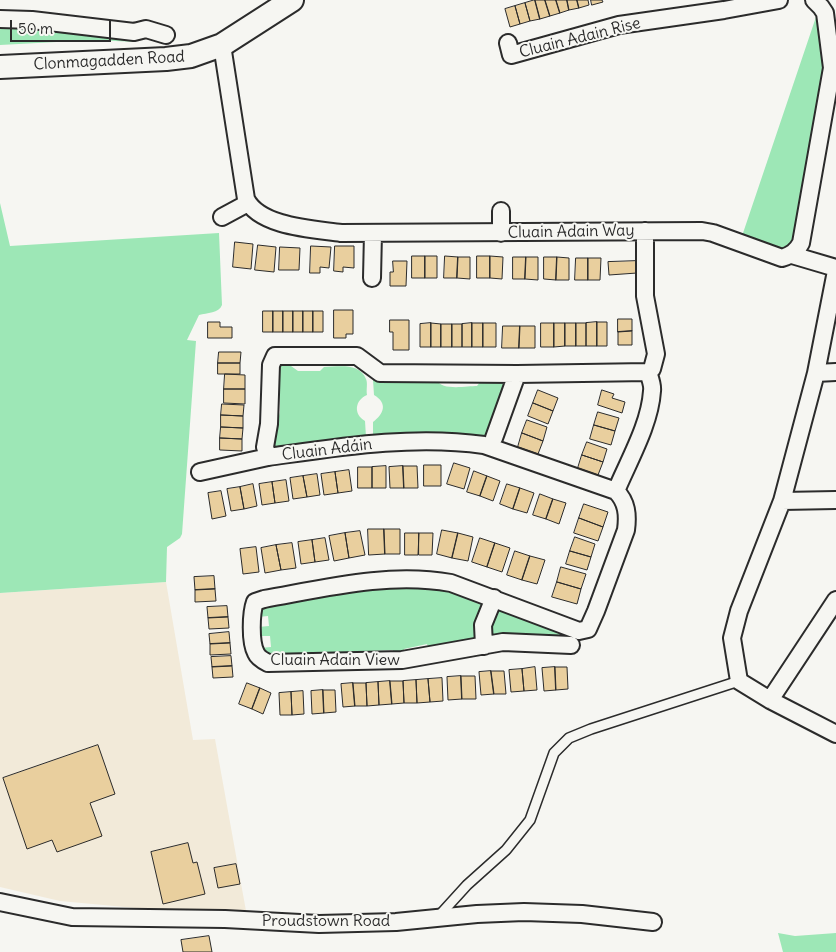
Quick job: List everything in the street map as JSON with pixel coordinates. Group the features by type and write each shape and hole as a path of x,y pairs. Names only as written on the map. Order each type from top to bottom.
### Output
{"street":[{"name":"Clonmagadden Road","path":"0,67 166,59 191,56 222,45 292,0"},
{"name":"Cluain Adain Rise","path":"508,43 511,55 619,25 779,0"},
{"path":"792,255 801,243 832,68 825,13 814,0"},
{"path":"0,19 32,20 134,32 146,29 166,35"},
{"path":"222,45 248,203 222,216"},
{"name":"Cluain Adain Way","path":"248,203 262,216 297,227 341,232 702,231 713,233 782,258 792,255 836,269"},
{"path":"501,211 501,233"},
{"path":"494,438 517,374 648,372 652,370 656,354 645,296 645,231"},
{"path":"372,278 373,233"},
{"path":"836,269 816,373 782,501 739,612 732,638 738,681 836,734"},
{"name":"Cluain Adáin","path":"517,374 380,373 357,356 275,356 271,366 269,424 265,447 268,457 371,443 465,442 484,445 616,491"},
{"path":"616,491 638,441 649,409 653,388 648,372"},
{"path":"816,373 836,372"},
{"path":"200,472 268,457"},
{"name":"Cluain Adain View","path":"571,645 503,642 402,660 268,663 256,654 252,615 255,602 264,598 361,581 435,580 451,583 494,598 579,631 588,629 626,530 628,518 623,498 616,491"},
{"path":"782,501 836,500"},
{"path":"484,646 483,625 494,598"},
{"path":"770,700 836,600"},
{"name":"Proudstown Road","path":"0,902 72,917 225,919 320,924 396,922 477,914 524,912 582,914 653,922"}],"lane":[{"path":"436,918 506,850 530,820 554,753 568,738 738,681"}],"shaded area":[{"path":"166,582 193,740 215,739 246,911 168,911 60,901 0,887 0,593"}],"green space":[{"path":"817,14 827,76 796,244 784,252 742,236"},
{"path":"0,26 53,29 137,42 94,40 0,45"},
{"path":"0,203 10,246 219,233 222,305 216,311 199,315 187,340 196,341 182,534 180,538 167,547 166,582 0,593"},
{"path":"280,366 291,366 298,371 320,371 324,367 342,366 353,368 363,374 367,382 367,395 360,400 357,411 365,421 366,437 347,438 275,450 270,443 275,417 279,416 280,412 280,376 276,373"},
{"path":"373,380 437,380 444,386 449,387 477,386 480,382 501,381 504,386 486,437 468,434 373,435 373,422 380,416 383,405 374,395"},
{"path":"374,586 440,586 482,601 484,607 476,638 473,642 429,650 427,644 404,649 405,654 393,656 393,650 370,651 369,656 269,657 260,648 271,647 270,636 259,636 258,627 269,626 268,616 258,617 260,610 266,604"},
{"path":"506,609 576,638 491,636 491,624 497,610"},
{"path":"778,933 795,936 836,933 836,952 783,952"}],"building":[{"path":"535,0 545,0 550,16 540,19"},
{"path":"535,0 540,19 530,21 525,3"},
{"path":"545,0 556,0 560,13 550,16"},
{"path":"556,0 567,0 569,10 560,13"},
{"path":"567,0 577,0 579,8 569,10"},
{"path":"577,0 588,0 589,5 579,8"},
{"path":"591,0 602,0 603,2 592,5"},
{"path":"525,3 530,21 520,24 515,6"},
{"path":"515,6 520,24 510,27 505,9"},
{"path":"235,242 253,244 251,269 233,267"},
{"path":"258,245 276,247 274,272 255,270"},
{"path":"311,246 331,247 329,268 320,267 320,273 310,273"},
{"path":"335,246 354,246 354,268 343,267 343,272 334,271"},
{"path":"280,247 300,248 299,270 279,270"},
{"path":"412,256 425,256 425,278 412,278"},
{"path":"425,256 437,256 437,278 425,278"},
{"path":"445,256 458,257 457,278 444,278"},
{"path":"477,256 490,256 490,278 477,278"},
{"path":"490,256 503,257 502,279 490,278"},
{"path":"458,257 470,257 470,279 457,278"},
{"path":"513,257 526,257 525,279 513,279"},
{"path":"526,257 538,257 538,280 525,279"},
{"path":"544,257 557,257 556,280 544,279"},
{"path":"557,257 569,258 569,280 556,280"},
{"path":"576,258 588,258 588,280 575,280"},
{"path":"588,258 601,258 600,280 588,280"},
{"path":"393,261 407,261 406,286 390,286 390,272 393,272"},
{"path":"637,261 637,273 609,275 608,262"},
{"path":"334,310 353,310 353,334 346,334 346,338 334,338"},
{"path":"263,311 273,311 273,332 263,332"},
{"path":"273,311 283,311 283,332 273,332"},
{"path":"283,311 293,311 293,332 283,332"},
{"path":"293,311 303,311 303,332 293,332"},
{"path":"303,311 313,311 313,332 303,332"},
{"path":"313,311 323,311 323,332 313,332"},
{"path":"618,319 632,319 632,331 618,332"},
{"path":"390,320 409,320 409,350 393,350 393,332 390,332"},
{"path":"208,322 220,322 220,327 232,327 232,338 208,338"},
{"path":"597,322 597,346 586,346 586,323"},
{"path":"597,322 607,322 607,346 597,346"},
{"path":"431,323 441,324 441,347 431,347"},
{"path":"431,323 431,347 420,347 420,324"},
{"path":"472,323 483,323 483,347 472,347"},
{"path":"472,323 472,347 462,347 462,324"},
{"path":"483,323 496,323 496,347 483,347"},
{"path":"541,323 554,323 554,347 541,347"},
{"path":"554,323 565,323 565,346 554,347"},
{"path":"565,323 576,323 576,346 565,346"},
{"path":"576,323 586,323 586,346 576,346"},
{"path":"441,324 452,324 452,347 441,347"},
{"path":"452,324 462,324 462,347 452,347"},
{"path":"503,326 520,326 519,348 502,348"},
{"path":"520,326 535,326 535,348 519,348"},
{"path":"632,331 632,345 618,345 618,332"},
{"path":"219,352 241,352 240,363 218,363"},
{"path":"218,363 240,363 240,374 218,374"},
{"path":"225,374 245,375 245,389 224,389"},
{"path":"224,389 245,389 245,404 224,403"},
{"path":"538,390 558,398 553,411 533,403"},
{"path":"602,390 614,394 612,398 625,402 622,413 598,405"},
{"path":"533,403 553,411 548,424 528,416"},
{"path":"222,404 244,405 243,416 221,415"},
{"path":"598,412 619,418 615,431 594,425"},
{"path":"221,415 243,416 243,428 221,427"},
{"path":"527,420 547,427 543,441 522,433"},
{"path":"594,425 615,431 611,445 590,439"},
{"path":"221,427 243,428 242,439 220,438"},
{"path":"522,433 543,441 538,454 518,447"},
{"path":"220,438 242,439 242,451 220,450"},
{"path":"587,442 607,449 603,462 582,455"},
{"path":"582,455 603,462 598,475 578,468"},
{"path":"454,463 470,468 464,489 447,484"},
{"path":"424,465 441,465 441,486 424,486"},
{"path":"386,466 386,488 372,488 372,467"},
{"path":"403,466 417,466 418,488 404,488"},
{"path":"403,466 404,488 390,488 389,467"},
{"path":"358,467 372,467 372,488 358,488"},
{"path":"349,470 352,491 338,493 335,472"},
{"path":"474,471 487,476 480,496 467,492"},
{"path":"335,472 338,493 324,495 321,474"},
{"path":"317,474 320,495 307,497 303,476"},
{"path":"303,476 307,497 293,499 290,478"},
{"path":"487,476 500,481 493,501 480,496"},
{"path":"286,480 289,501 275,503 272,482"},
{"path":"272,482 275,503 262,505 259,484"},
{"path":"253,484 257,506 244,509 240,487"},
{"path":"507,484 520,488 513,509 500,504"},
{"path":"240,487 244,509 231,511 227,489"},
{"path":"520,488 534,493 527,513 513,509"},
{"path":"221,491 226,516 212,519 208,493"},
{"path":"540,494 553,499 546,519 533,515"},
{"path":"553,499 566,503 559,524 546,519"},
{"path":"584,504 608,512 603,527 579,518"},
{"path":"579,518 603,527 598,541 574,533"},
{"path":"368,529 384,529 385,554 369,555"},
{"path":"384,529 400,529 400,554 385,554"},
{"path":"442,530 458,533 452,558 437,554"},
{"path":"360,531 365,555 349,558 345,533"},
{"path":"345,533 349,558 334,561 329,536"},
{"path":"405,533 419,533 418,555 405,555"},
{"path":"419,533 433,533 432,555 419,555"},
{"path":"458,533 473,537 468,561 452,558"},
{"path":"575,537 595,544 591,557 570,551"},
{"path":"325,538 329,560 315,562 312,540"},
{"path":"480,538 495,543 487,567 472,562"},
{"path":"312,540 315,562 301,564 298,542"},
{"path":"292,543 296,568 281,570 276,545"},
{"path":"495,543 510,548 502,572 487,567"},
{"path":"276,545 281,570 265,573 261,548"},
{"path":"256,547 259,572 243,574 240,549"},
{"path":"515,551 530,556 522,580 507,575"},
{"path":"570,551 591,557 587,570 566,564"},
{"path":"530,556 545,560 537,584 522,580"},
{"path":"561,567 586,574 581,589 557,582"},
{"path":"214,576 215,589 195,590 194,577"},
{"path":"557,582 581,589 577,604 552,597"},
{"path":"215,589 216,601 195,602 195,590"},
{"path":"227,606 228,617 208,618 207,607"},
{"path":"228,617 229,628 209,629 208,618"},
{"path":"229,632 230,643 210,644 209,634"},
{"path":"230,643 231,654 210,655 210,644"},
{"path":"231,656 232,666 212,667 211,657"},
{"path":"232,666 233,677 213,678 212,667"},
{"path":"535,667 537,690 524,691 522,669"},
{"path":"555,667 556,690 544,691 542,668"},
{"path":"555,667 567,667 568,689 556,690"},
{"path":"522,669 524,691 511,692 509,670"},
{"path":"491,671 504,671 506,694 494,694"},
{"path":"491,671 494,694 481,695 479,672"},
{"path":"461,676 475,676 476,699 462,699"},
{"path":"461,676 462,699 448,700 447,677"},
{"path":"442,678 443,701 430,702 428,679"},
{"path":"428,679 430,702 417,703 416,680"},
{"path":"416,680 417,703 404,703 403,681"},
{"path":"390,681 403,681 404,703 392,704"},
{"path":"390,681 392,704 379,705 378,682"},
{"path":"378,682 379,705 367,706 366,683"},
{"path":"247,683 260,688 252,709 239,704"},
{"path":"353,683 366,683 367,706 355,706"},
{"path":"353,683 355,706 343,707 341,684"},
{"path":"260,688 271,693 263,714 252,709"},
{"path":"323,690 335,690 336,712 324,713"},
{"path":"323,690 324,713 312,714 311,691"},
{"path":"303,691 304,714 292,715 291,692"},
{"path":"291,692 292,715 280,715 279,693"},
{"path":"98,745 115,794 90,803 102,836 57,852 52,840 27,849 3,778"},
{"path":"188,843 193,863 197,862 205,894 163,904 151,852"},
{"path":"236,864 240,884 218,888 214,868"},
{"path":"209,936 212,952 183,952 181,940"}]}
